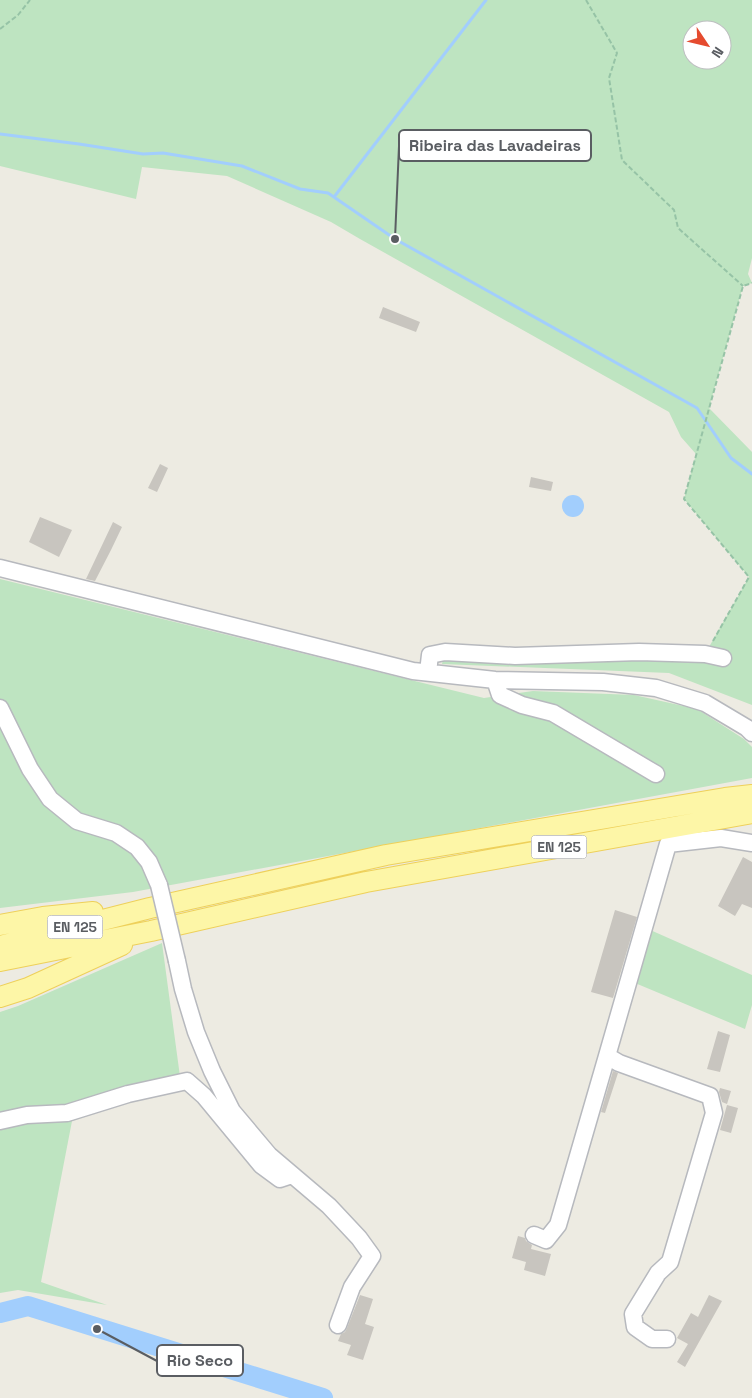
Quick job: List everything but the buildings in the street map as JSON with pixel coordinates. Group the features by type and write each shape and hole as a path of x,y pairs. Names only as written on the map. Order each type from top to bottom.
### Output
{"main road":[{"name":"EN 125","path":"0,946 150,908 386,855 724,798 752,795"},
{"name":"EN 125","path":"0,960 152,931 366,882 752,812"},
{"path":"0,924 43,917 150,908"},
{"path":"0,997 28,988 152,931"}],"street":[{"path":"0,568 413,671 495,680 603,682 656,688 706,703 752,733"},
{"path":"428,672 430,655 445,652 515,656 639,652 705,654 723,658"},
{"path":"495,680 500,694 522,705 553,713 656,774"},
{"path":"0,708 30,769 50,799 77,821 116,834 137,847 150,862 160,885 177,962 196,1032 212,1071 232,1111 269,1155 329,1206 359,1238 372,1256 352,1287 338,1325"},
{"path":"534,1235 546,1240 558,1225 668,844 721,838 752,843"},
{"path":"607,1056 619,1063 710,1096 714,1113 670,1262 658,1272 633,1314 635,1327 652,1339 666,1339"},
{"path":"0,1122 27,1115 67,1113 128,1094 187,1081 204,1096 260,1165 280,1179 292,1175"}],"path":[{"path":"0,28 18,15 30,0"},
{"path":"586,0 617,53 609,78 622,160 674,210 678,228 743,286"},
{"path":"743,286 752,283"},
{"path":"705,654 749,577 684,499 743,286"}],"green space":[{"path":"0,0 752,0 752,258 748,274 752,283 743,286 709,408 752,452 752,705 669,673 442,664 445,652 705,654 749,577 684,499 696,454 681,437 669,412 331,222 227,176 142,167 136,199 0,166"},
{"path":"0,579 484,698 533,691 634,695 697,709 744,739 752,747 752,778 133,892 0,908"},
{"path":"648,929 752,975 752,1005 745,1029 635,983"},
{"path":"162,943 181,1084 72,1121 41,1282 107,1305 18,1290 0,1293 0,1012 18,1006"}],"water":[{"path":"569,495 577,495 584,502 584,510 577,517 569,517 562,510 562,502"}],"waterway":[{"path":"334,197 486,0"},
{"path":"0,134 143,154 163,153 242,166 300,189 328,193 395,239 697,408 731,458 752,474"},
{"path":"0,1313 28,1306 323,1398"}],"place":[{"name":"Ribeira das Lavadeiras","path":"395,239"},
{"name":"Rio Seco","path":"97,1329"}]}
